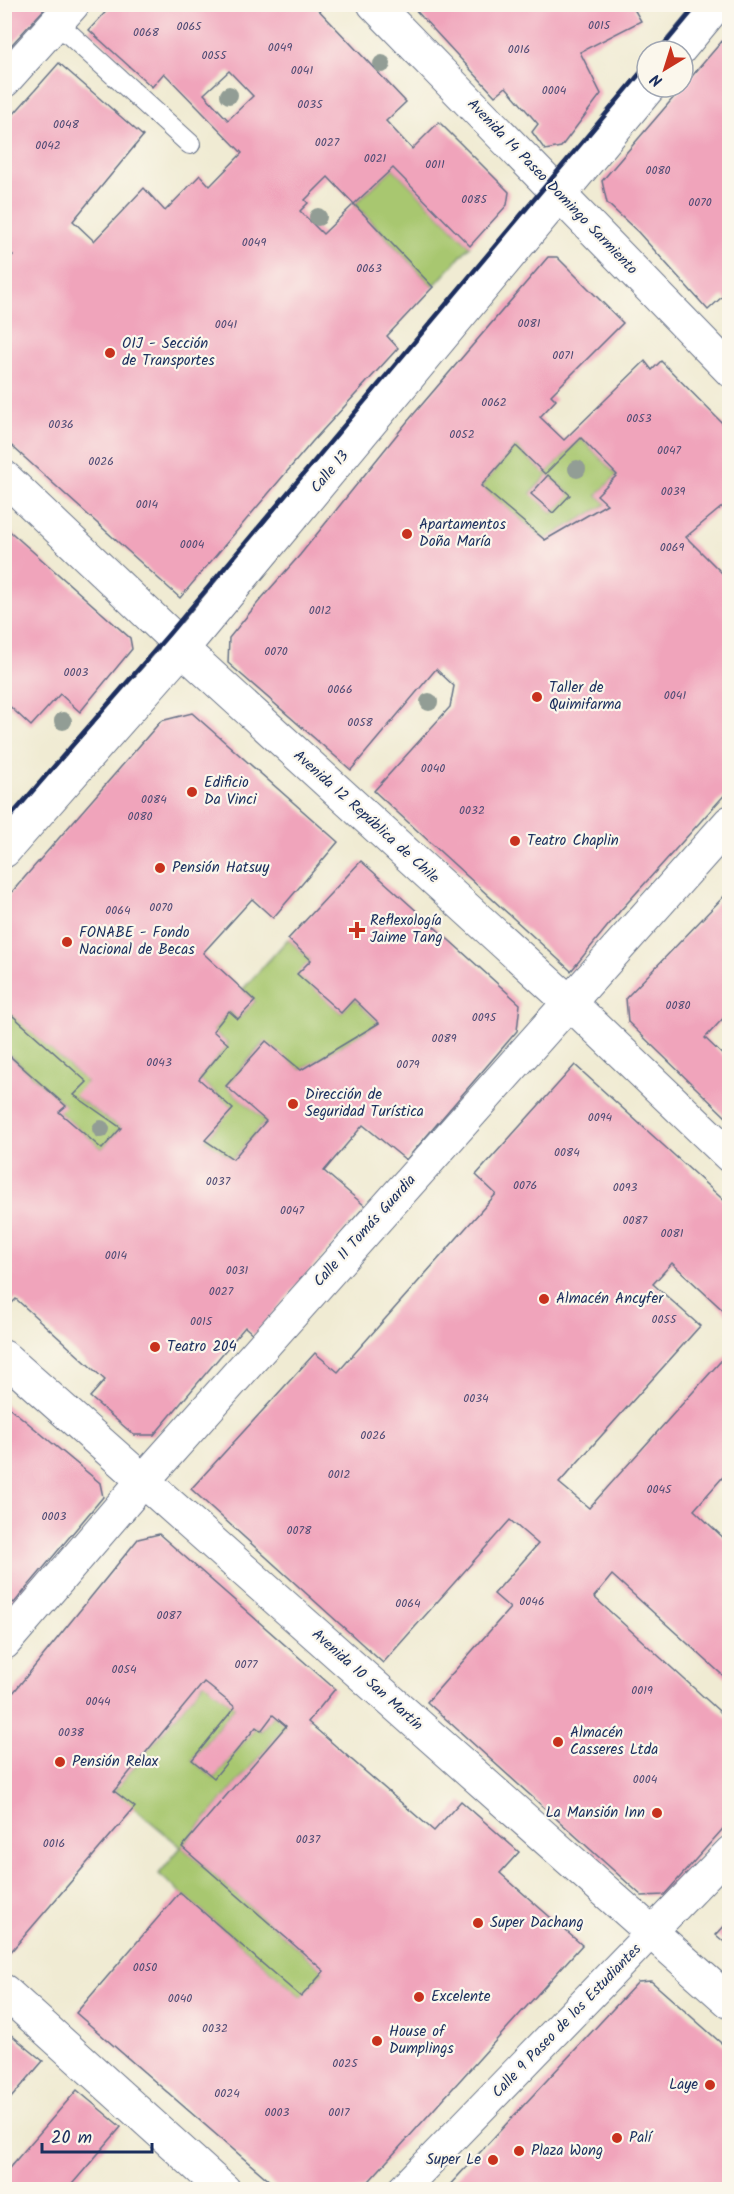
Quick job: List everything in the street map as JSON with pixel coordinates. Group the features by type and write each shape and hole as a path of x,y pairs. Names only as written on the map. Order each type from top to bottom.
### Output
{"street":[{"name":"Avenida 14 Paseo Domingo Sarmiento","path":"374,4 729,370"},
{"path":"688,39 717,4"},
{"path":"4,81 65,14"},
{"name":"Calle 13","path":"4,851 182,649 639,99"},
{"name":"Avenida 12 República de Chile","path":"4,477 182,649 569,1002 729,1156"},
{"name":"Calle 11 Tomás Guardia","path":"4,1643 143,1481 729,822"},
{"name":"Avenida 10 San Martín","path":"4,1357 729,2002"},
{"name":"Calle 9 Paseo de los Estudiantes","path":"402,2190 652,1934 729,1851"},
{"path":"4,1991 224,2190"}],"lane":[{"path":"65,14 190,144"}],"green space":[{"path":"393,168 470,246 433,287 355,204"},
{"path":"581,438 617,475 597,495 607,504 545,540 481,486 516,446 545,474","holes":["548,475 570,494 553,513 531,493"]},
{"path":"288,939 311,960 298,974 341,1013 354,999 379,1023 301,1070 265,1041 226,1086 266,1121 233,1159 205,1140 233,1108 199,1079 228,1044 213,1031 229,1011 238,1019 255,1001 243,989"},
{"path":"5,1008 87,1082 75,1096 121,1128 102,1149 59,1112 65,1105 5,1051"},
{"path":"204,1682 235,1707 192,1760 214,1778 256,1727 261,1731 273,1715 286,1726 182,1847 324,1971 301,1997 159,1874 181,1847 114,1791"}],"building":[{"path":"113,4 313,4 406,102 386,121 412,149 439,122 509,192 507,205 470,246 393,168 354,204 433,287 387,336 398,348 312,442 180,598 4,439 4,264 13,255 4,247 4,125 59,63 143,136 73,221 94,241 144,188 165,211 200,175 210,186 242,153 164,73 152,87 89,30","holes":["229,71 253,96 228,120 204,94","328,177 354,204 323,234 300,211 308,203 305,200"]},
{"path":"410,4 643,4 634,9 641,21 580,52 601,94 561,147 545,150 532,132 538,124 506,87 495,96"},
{"path":"4,5 48,5 4,53"},
{"path":"729,33 729,303 723,296 708,310 638,232 607,203 602,181 672,99 695,99 695,73"},
{"path":"548,257 557,257 623,323 551,395 556,400 540,417 564,440 645,361 652,370 661,361 729,430 729,501 686,537 729,580 729,790 620,911 571,971 374,791 450,707 454,686 436,669 351,770 228,663 229,638 300,555 407,422","holes":["581,438 617,475 597,495 607,504 545,540 481,486 516,446 545,474"]},
{"path":"548,475 570,495 553,513 531,494"},
{"path":"4,526 130,638 132,649 80,712 60,694 31,726 4,701"},
{"path":"192,713 338,842 273,918 252,899 203,953 255,1001 238,1019 229,1011 213,1031 228,1044 199,1079 233,1109 205,1140 233,1159 266,1121 226,1086 266,1041 301,1070 379,1023 354,999 341,1013 297,974 311,960 288,939 361,861 520,1004 517,1031 406,1160 363,1125 324,1171 365,1206 254,1335 245,1327 154,1435 134,1435 90,1397 105,1380 16,1299 4,1311 4,1051 66,1106 59,1112 102,1149 121,1128 74,1095 87,1082 4,1008 4,901 161,721"},
{"path":"729,891 729,1012 705,1038 729,1061 729,1120 628,1022 626,998"},
{"path":"575,1065 729,1205 729,1311 727,1314 672,1263 653,1284 700,1326 559,1483 589,1508 729,1352 729,1470 694,1510 729,1543 729,1681 612,1575 594,1597 729,1720 729,1822 664,1895 642,1896 427,1702 510,1608 494,1594 538,1544 510,1520 383,1663 191,1489 315,1353 338,1372 496,1194 476,1175"},
{"path":"4,1403 100,1483 103,1497 14,1603 4,1595"},
{"path":"159,1534 335,1689 308,1722 434,1831 461,1801 519,1852 500,1873 582,1945 361,2190 280,2190 76,2013 180,1892 301,1997 324,1971 182,1847 286,1726 273,1715 261,1731 256,1727 214,1778 192,1760 235,1707 204,1682 114,1791 135,1807 8,1955 4,1953 4,1704 138,1539"},
{"path":"729,1921 729,1946 716,1935"},
{"path":"651,1981 729,2050 729,2190 445,2190 638,1982"},
{"path":"4,2029 43,2061 4,2106"},
{"path":"77,2090 121,2127 67,2190 4,2190 4,2174"}],"railway":[{"path":"669,39 698,4"},
{"path":"4,824 169,634 635,79"}],"place":[{"name":"OIJ - Sección de Transportes","path":"110,353"},
{"name":"Apartamentos Doña María","path":"407,534"},
{"name":"Taller de Quimifarma","path":"537,697"},
{"name":"Edificio Da Vinci","path":"192,792"},
{"name":"Teatro Chaplin","path":"515,841"},
{"name":"Pensión Hatsuy","path":"160,868"},
{"name":"Reflexología Jaime Tang","path":"357,930"},
{"name":"FONABE - Fondo Nacional de Becas","path":"67,942"},
{"name":"Dirección de Seguridad Turística","path":"293,1104"},
{"name":"Almacén Ancyfer","path":"544,1299"},
{"name":"Teatro 204","path":"155,1347"},
{"name":"Almacén Casseres Ltda","path":"558,1742"},
{"name":"Pensión Relax","path":"60,1762"},
{"name":"La Mansión Inn","path":"657,1813"},
{"name":"Super Dachang","path":"478,1923"},
{"name":"Excelente","path":"419,1997"},
{"name":"House of Dumplings","path":"377,2041"},
{"name":"Laye","path":"710,2085"},
{"name":"Palí","path":"617,2138"},
{"name":"Plaza Wong","path":"519,2151"},
{"name":"Super Le","path":"493,2160"}]}
